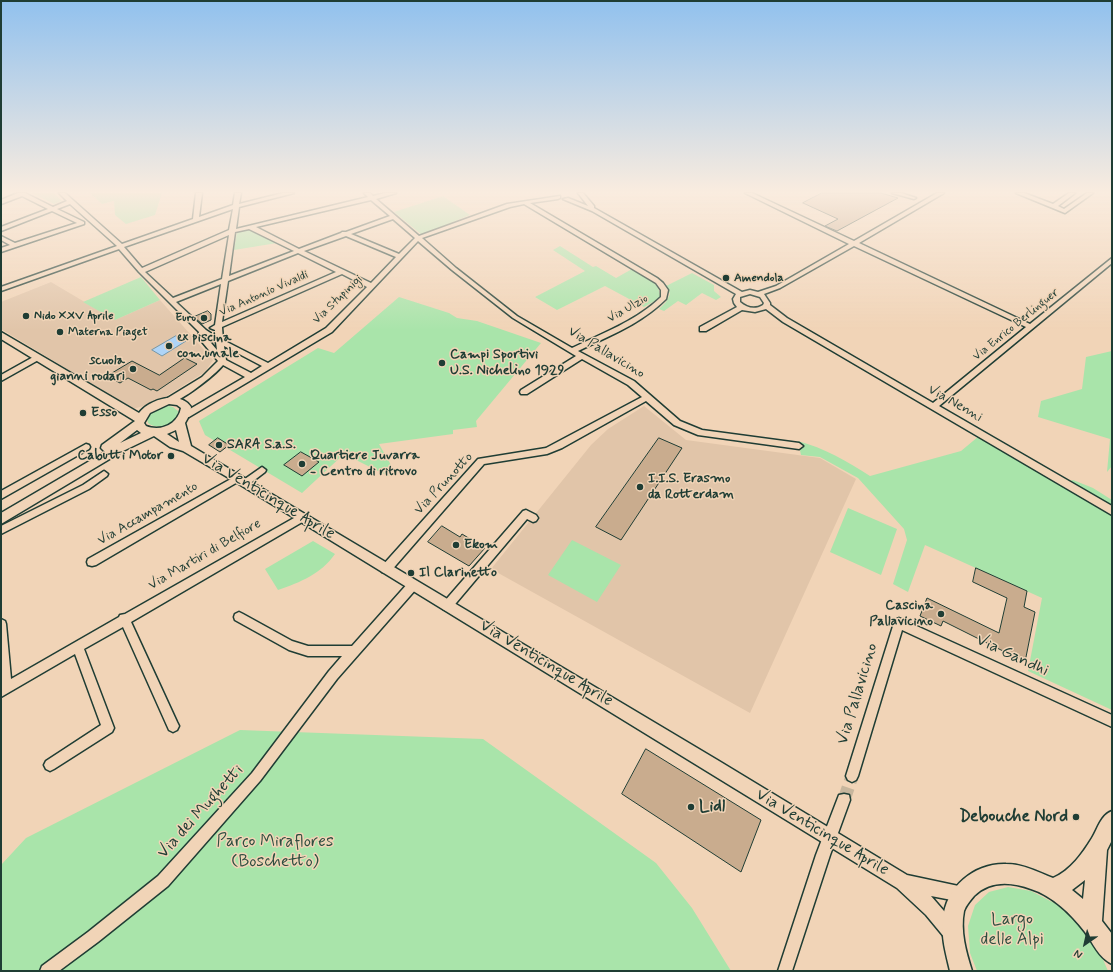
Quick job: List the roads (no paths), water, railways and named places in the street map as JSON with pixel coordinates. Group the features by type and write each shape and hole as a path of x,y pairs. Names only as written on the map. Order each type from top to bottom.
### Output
{"main road":[{"path":"1052,889 1070,880 1097,848 1112,820"},
{"path":"1092,922 1097,848"},
{"path":"961,971 953,944 954,914 957,902 962,894 979,878 1000,873 1025,877 1052,889 1080,909 1092,922 1112,953"}],"street":[{"path":"2,238 14,245"},
{"path":"1,250 35,238"},
{"path":"111,238 120,246 141,271 203,332 268,366"},
{"path":"1,289 142,238"},
{"path":"141,271 216,238"},
{"path":"128,411 149,408 169,401 209,376 217,369 222,361 218,327 232,238"},
{"path":"273,238 371,286"},
{"path":"172,301 330,238"},
{"path":"357,238 400,257"},
{"name":"Via Stupinigi","path":"183,419 250,376 329,330 418,238"},
{"name":"Via Pallavicino","path":"418,238 454,269 515,317 631,383 677,423 693,431 798,446"},
{"name":"Via Ulzio","path":"573,350 640,316 662,300 665,292 663,286 659,282 588,238"},
{"path":"643,238 739,295 751,292 757,294 778,286 864,238"},
{"path":"842,238 1031,327"},
{"name":"Via Enrico Berlinguer","path":"933,407 1112,260"},
{"name":"Via Antonio Vivaldi","path":"203,332 218,327 342,272"},
{"path":"758,310 766,303 778,286"},
{"name":"Via Nenni","path":"757,294 785,320"},
{"path":"703,330 742,307 737,303 736,299 739,295"},
{"name":"Via Nenni","path":"742,307 758,310 785,320 1112,511"},
{"path":"203,332 202,337 222,361 250,376"},
{"path":"2,337 128,411 139,421"},
{"path":"524,392 582,356"},
{"path":"1,378 38,358"},
{"name":"Via Prunotto","path":"386,569 481,461 546,451 559,446 647,397"},
{"path":"3,515 119,448 154,432 170,429 183,419 186,407 180,402 169,401"},
{"path":"1,537 3,515 114,443 139,421 149,408"},
{"name":"Via Venticinque Aprile","path":"183,419 182,435 187,448"},
{"name":"Via Venticinque Aprile","path":"139,421 142,429 154,432 174,444 187,448 708,762 903,882 932,909 953,935"},
{"path":"1,495 86,447"},
{"name":"Via Accampamento","path":"92,562 262,470"},
{"path":"1,531 86,487 104,474"},
{"path":"447,606 526,514 533,518"},
{"name":"Via Martiri di Belfiore","path":"3,690 124,618 301,518"},
{"name":"Via dei Mughetti","path":"47,971 93,937 163,881 256,777 333,675 413,585"},
{"path":"124,618 173,726"},
{"path":"239,618 289,645 308,651 355,651"},
{"name":"Via Pallavicino","path":"852,776 898,623"},
{"name":"Via Gandhi","path":"898,623 1112,720"},
{"path":"1,624 3,690"},
{"path":"50,765 108,728 78,646"},
{"path":"785,971 823,855 831,838 844,800"},
{"name":"Via Venticinque Aprile","path":"903,882 962,894"}],"water":[{"name":"ex piscina com,unale","path":"176,336 186,341 162,356 152,350"}],"tunnel":[{"path":"844,800 852,776"}],"place":[{"name":"Amendola","path":"726,278"},
{"name":"Nido XXV Aprile","path":"26,316"},
{"name":"Euro","path":"204,318"},
{"name":"Materna Piaget","path":"60,332"},
{"name":"ex piscina com,unale","path":"169,346"},
{"name":"Campi Sportivi U.S. Nichelino 1929","path":"442,363"},
{"name":"scuola gianni rodari","path":"133,369"},
{"name":"Esso","path":"83,413"},
{"name":"SARA S.a.S.","path":"219,445"},
{"name":"Cabutti Motor","path":"171,456"},
{"name":"Quartiere Juvarra - Centro di ritrovo","path":"302,464"},
{"name":"I.I.S. Erasmo da Rotterdam","path":"640,487"},
{"name":"Ekom","path":"456,545"},
{"name":"Il Clarinetto","path":"411,573"},
{"name":"Cascina Pallavicino","path":"941,614"},
{"name":"Lidl","path":"691,807"},
{"name":"Debouche Nord","path":"1076,817"}],"park label":[{"name":"Parco Miraflores (Boschetto)","path":"275,852"},
{"name":"Largo delle Alpi","path":"1012,930"}]}
